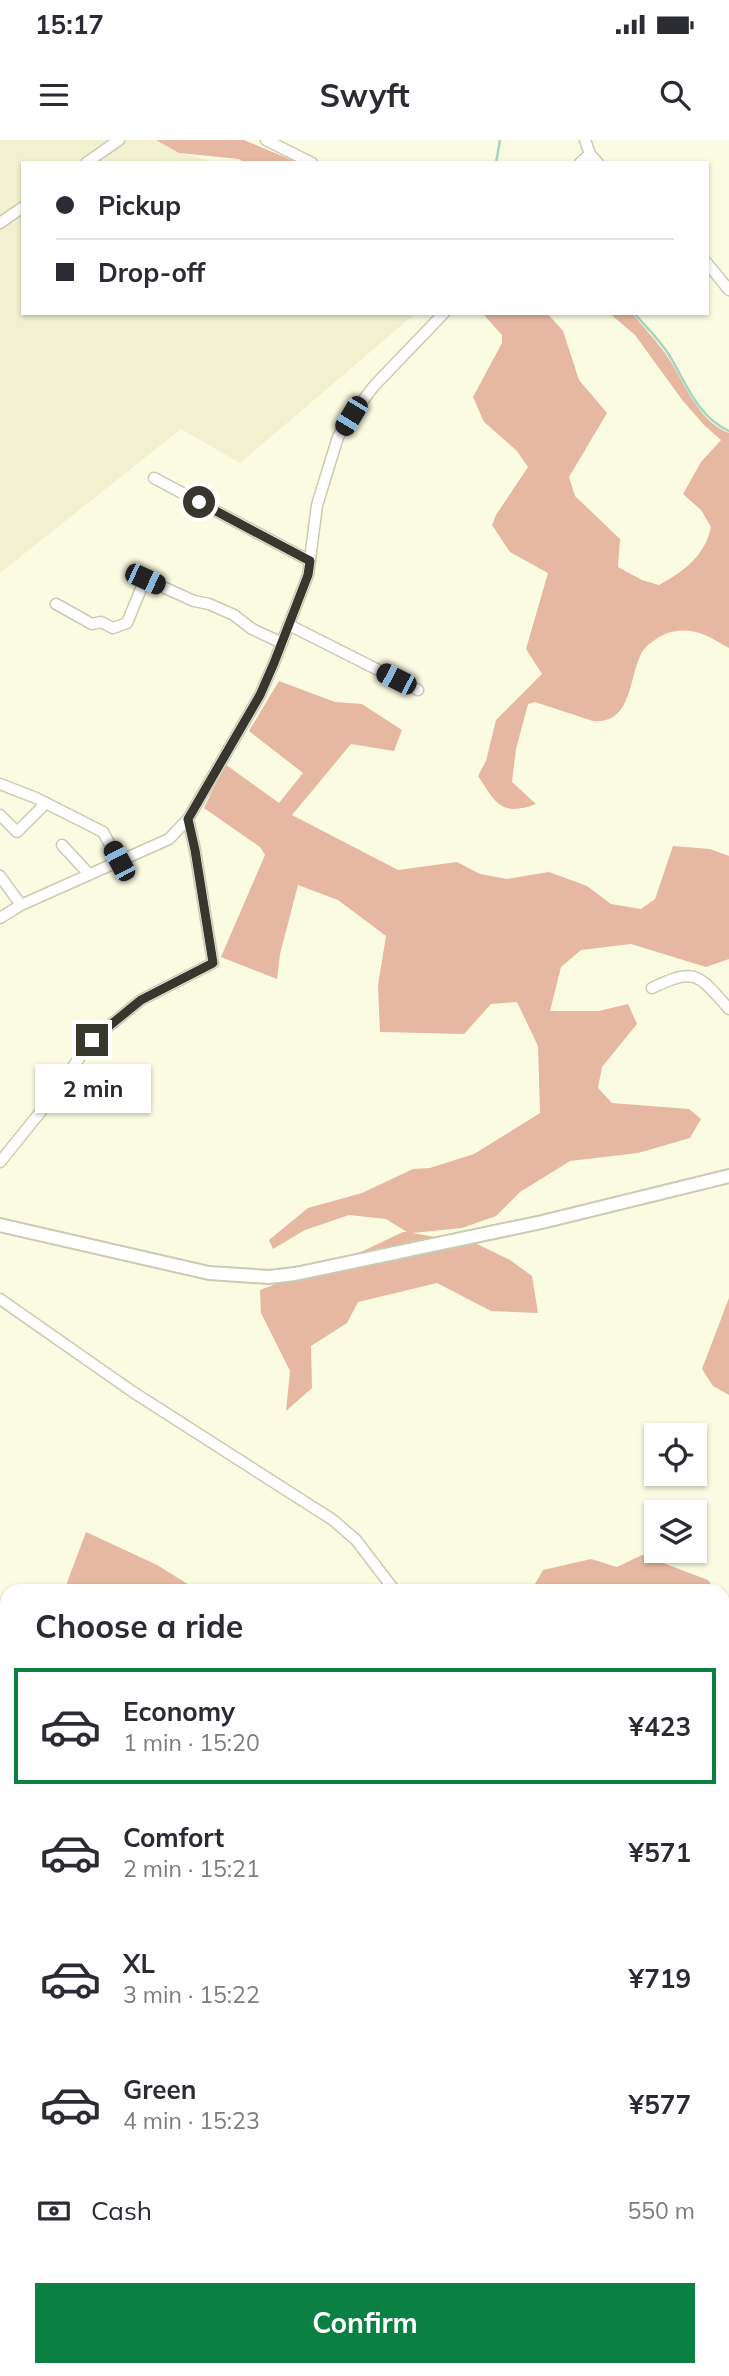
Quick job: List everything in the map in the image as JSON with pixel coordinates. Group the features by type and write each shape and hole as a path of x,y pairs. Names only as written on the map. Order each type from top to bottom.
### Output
{"street":[{"path":"89,161 119,140"},
{"path":"266,140 309,161"},
{"path":"584,140 596,161"},
{"path":"582,161 590,154"},
{"path":"0,223 21,208"},
{"path":"709,265 729,290"},
{"path":"0,918 20,905 88,873 169,839 188,819 260,695 282,643 308,575 321,489 338,437 368,393 442,315"},
{"path":"154,478 310,561"},
{"path":"56,604 92,624 101,622 113,628 127,623 145,579 234,615 252,629 282,643"},
{"path":"289,625 418,690"},
{"path":"0,784 46,803 103,832 119,861"},
{"path":"0,815 17,832 46,803"},
{"path":"0,1163 92,1040 141,1000 213,963 188,819"},
{"path":"62,845 88,873"},
{"path":"0,876 20,905"},
{"path":"652,988 687,974 709,986 729,1009"},
{"path":"0,1225 209,1273 269,1277 295,1274 542,1222 729,1176"},
{"path":"0,1299 132,1392 333,1520 356,1539 390,1584"}],"shaded area":[{"path":"0,140 162,140 179,153 212,161 21,161 21,315 414,315 240,463 181,429 0,573"},
{"path":"156,140 244,140 294,161 242,161 179,153"},
{"path":"484,315 549,315 563,331 579,380 607,413 569,477 575,496 620,539 618,567 642,580 659,585 684,569 704,546 711,527 701,510 683,494 701,462 721,440 683,401 635,335 611,315 634,315 667,356 708,420 729,433 729,648 708,636 689,631 668,633 660,637 642,652 622,707 616,715 606,720 593,721 535,702 528,704 516,749 512,782 536,804 515,809 507,808 495,800 478,776 486,761 496,720 542,674 526,649 548,573 510,552 492,525 528,467 517,451 484,422 473,397 502,343 502,335"},
{"path":"279,681 335,702 362,704 402,730 394,751 351,744 292,815 398,870 457,862 480,874 507,879 549,872 587,886 611,904 641,909 655,899 673,846 710,849 729,856 729,959 706,967 631,944 581,950 561,967 550,1011 599,1011 628,1004 637,1024 602,1067 598,1088 612,1103 689,1109 701,1119 690,1138 638,1153 570,1161 520,1192 496,1216 462,1228 412,1233 477,1244 510,1260 532,1276 538,1313 491,1311 437,1283 358,1302 347,1323 311,1346 312,1388 286,1411 290,1371 261,1313 260,1290 407,1232 386,1219 349,1215 305,1230 273,1249 269,1240 308,1208 362,1193 413,1169 430,1168 474,1154 540,1113 538,1046 517,1002 491,1004 464,1034 380,1032 378,985 386,936 338,900 298,885 280,954 277,979 221,957 265,855 260,847 204,808 225,764 279,803 303,773 249,731"},
{"path":"729,1298 729,1395 713,1386 702,1369"},
{"path":"86,1532 157,1565 188,1584 67,1584"},
{"path":"642,1555 644,1563 663,1563 708,1580 711,1584 535,1584 543,1570 591,1559 617,1567"}],"waterway":[{"path":"496,161 500,140"},
{"path":"636,315 665,349 700,408 718,425 729,431"}],"route":[{"path":"92,1040 141,1000 213,963 188,819 260,695 308,575 310,561 199,502"}]}
